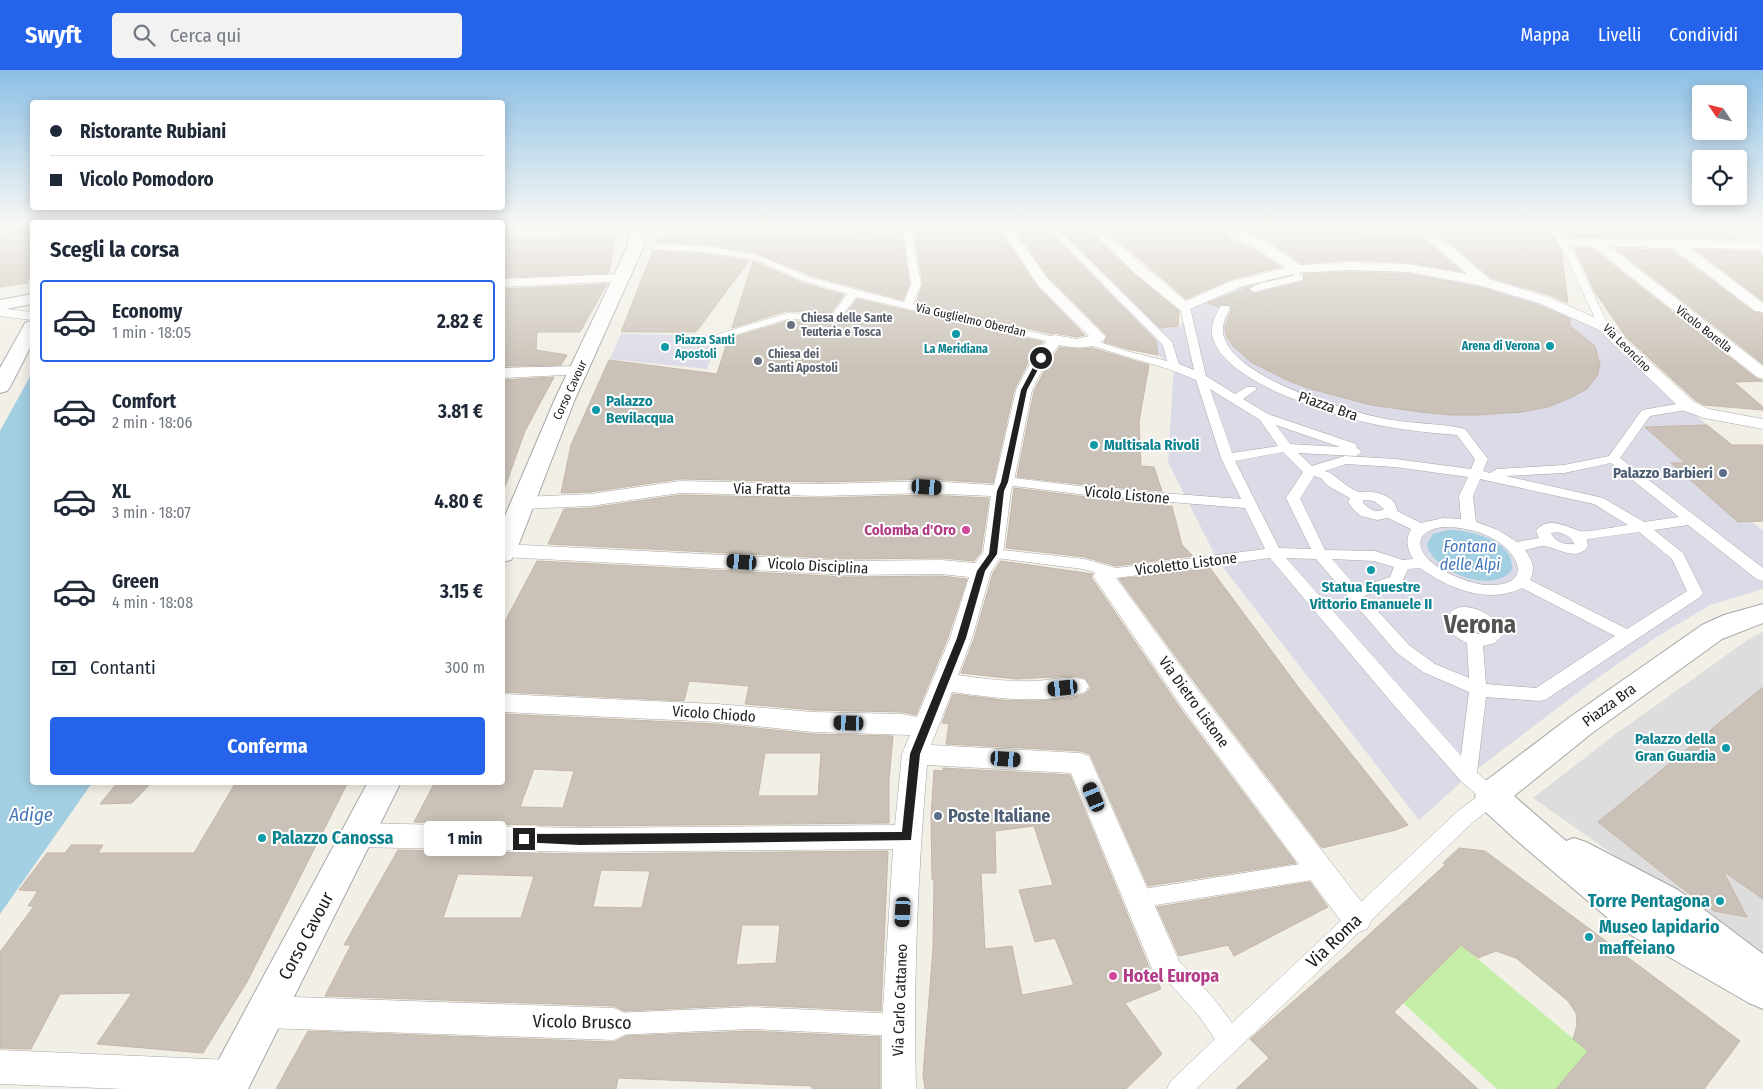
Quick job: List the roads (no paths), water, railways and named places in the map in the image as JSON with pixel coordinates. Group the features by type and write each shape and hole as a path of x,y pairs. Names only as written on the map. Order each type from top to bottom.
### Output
{"street":[{"name":"Corso Cavour","path":"505,549 565,399 623,274"},
{"name":"Via Guglielmo Oberdan","path":"792,274 806,280 853,293 1055,340"},
{"path":"907,306 916,284 914,274"},
{"path":"1037,274 1042,281 1098,337 1091,342 1077,344 1055,340"},
{"path":"1098,274 1168,344 1174,366"},
{"path":"1144,274 1185,307 1201,378 1227,458 1274,552 1398,698 1479,786 1527,829 1650,910 1763,990"},
{"path":"1185,307 1236,284 1289,274"},
{"path":"1254,289 1264,285 1300,278 1298,274"},
{"path":"1439,274 1486,282 1546,301 1604,327"},
{"path":"1476,274 1486,282"},
{"name":"Via Leoncino","path":"1579,274 1604,327 1688,406"},
{"name":"Vicolo Borella","path":"1634,274 1668,302 1763,374"},
{"path":"1715,274 1760,308"},
{"path":"505,283 621,278"},
{"path":"703,342 787,316 835,318 853,293"},
{"path":"0,304 30,299"},
{"name":"Piazza Bra","path":"1225,308 1219,317 1217,326 1221,345 1244,368 1267,381 1288,392 1349,414 1407,427 1461,432 1482,459 1466,496 1468,524"},
{"path":"0,312 30,316"},
{"path":"0,387 30,331"},
{"name":"Via Carlo Cattaneo","path":"899,1089 898,1025 907,837 915,754 961,638 987,563 1024,390 1041,358 1055,340"},
{"name":"Piazza Bra","path":"1091,342 1122,353 1174,366 1201,378 1264,417 1371,453 1477,474 1598,501 1642,527 1678,556 1695,594 1539,695 1491,692 1478,689 1429,668 1403,649 1321,556 1293,498 1310,471 1345,460 1395,463 1477,474 1564,469 1612,458"},
{"path":"505,374 579,371"},
{"path":"1236,398 1252,389"},
{"path":"1763,424 1704,413 1688,406 1646,413 1612,458 1763,576"},
{"name":"Piazza Bra","path":"1264,417 1286,448 1318,480 1332,483 1358,497 1355,502 1364,512 1375,515 1389,512 1420,528"},
{"name":"Piazza Bra","path":"1227,458 1286,448 1371,453"},
{"name":"Via Fratta","path":"523,503 590,500 680,487 822,490 1003,486"},
{"name":"Vicolo Listone","path":"1003,486 1249,504"},
{"path":"1515,547 1548,541 1544,537 1543,531 1550,527 1567,530 1578,536 1691,520"},
{"path":"1440,522 1468,524 1486,530 1515,547 1527,566 1527,575 1522,582 1501,590 1471,587 1444,577 1424,563 1416,553 1413,544 1414,535 1420,528 1440,522"},
{"name":"Vicolo Disciplina","path":"505,552 847,568 941,567 987,563"},
{"path":"1274,552 1321,556 1375,556 1402,565 1424,563"},
{"name":"Vicoletto Listone","path":"1102,572 1116,573 1274,552"},
{"path":"987,563 1085,564 1102,572"},
{"path":"1354,594 1396,580 1402,565"},
{"name":"Via Dietro Listone","path":"1102,572 1191,700 1357,919"},
{"path":"1522,582 1628,636"},
{"path":"1471,587 1474,614"},
{"path":"1460,614 1474,614 1486,620 1495,632 1495,635 1488,640 1475,639 1461,633 1454,624 1454,619 1460,614"},
{"name":"Piazza Bra","path":"1479,786 1580,725 1712,632 1734,622 1763,614"},
{"path":"1475,639 1478,689 1479,786"},
{"path":"943,682 987,688 1036,690 1077,686"},
{"name":"Vicolo Chiodo","path":"505,703 717,713 813,722 902,724 925,728"},
{"path":"915,754 1080,763 1164,962 1207,1008 1230,1040"},
{"name":"Corso Cavour","path":"229,1083 383,785"},
{"name":"Via Roma","path":"1179,1089 1465,817 1479,786"},
{"path":"358,835 580,840 907,837"},
{"path":"1137,899 1319,870"},
{"path":"1650,910 1763,978"},
{"name":"Vicolo Brusco","path":"266,1012 614,1024 751,1018 898,1025"},
{"path":"0,1067 229,1083"}],"water":[{"name":"Adige","path":"30,377 30,785 91,785 0,914 0,431"},
{"name":"Fontana delle Alpi","path":"1448,530 1479,535 1499,544 1511,560 1512,570 1503,577 1492,580 1465,577 1451,571 1431,554 1427,544 1433,534"}],"tunnel":[{"path":"1225,308 1235,298 1254,289"}],"place":[{"name":"Chiesa delle Sante Teuteria e Tosca","path":"791,325"},
{"name":"La Meridiana","path":"956,334"},
{"name":"Arena di Verona","path":"1550,346"},
{"name":"Piazza Santi Apostoli","path":"665,347"},
{"name":"Chiesa dei Santi Apostoli","path":"758,361"},
{"name":"Palazzo Bevilacqua","path":"596,410"},
{"name":"Multisala Rivoli","path":"1094,445"},
{"name":"Palazzo Barbieri","path":"1723,473"},
{"name":"Colomba d'Oro","path":"966,530"},
{"name":"Statua Equestre Vittorio Emanuele II","path":"1371,570"},
{"name":"Palazzo della Gran Guardia","path":"1726,748"},
{"name":"Poste Italiane","path":"938,816"},
{"name":"Palazzo Canossa","path":"262,838"},
{"name":"Torre Pentagona","path":"1720,901"},
{"name":"Museo lapidario maffeiano","path":"1589,937"},
{"name":"Hotel Europa","path":"1113,976"}],"district":[{"name":"Verona","path":"1480,625"}]}
